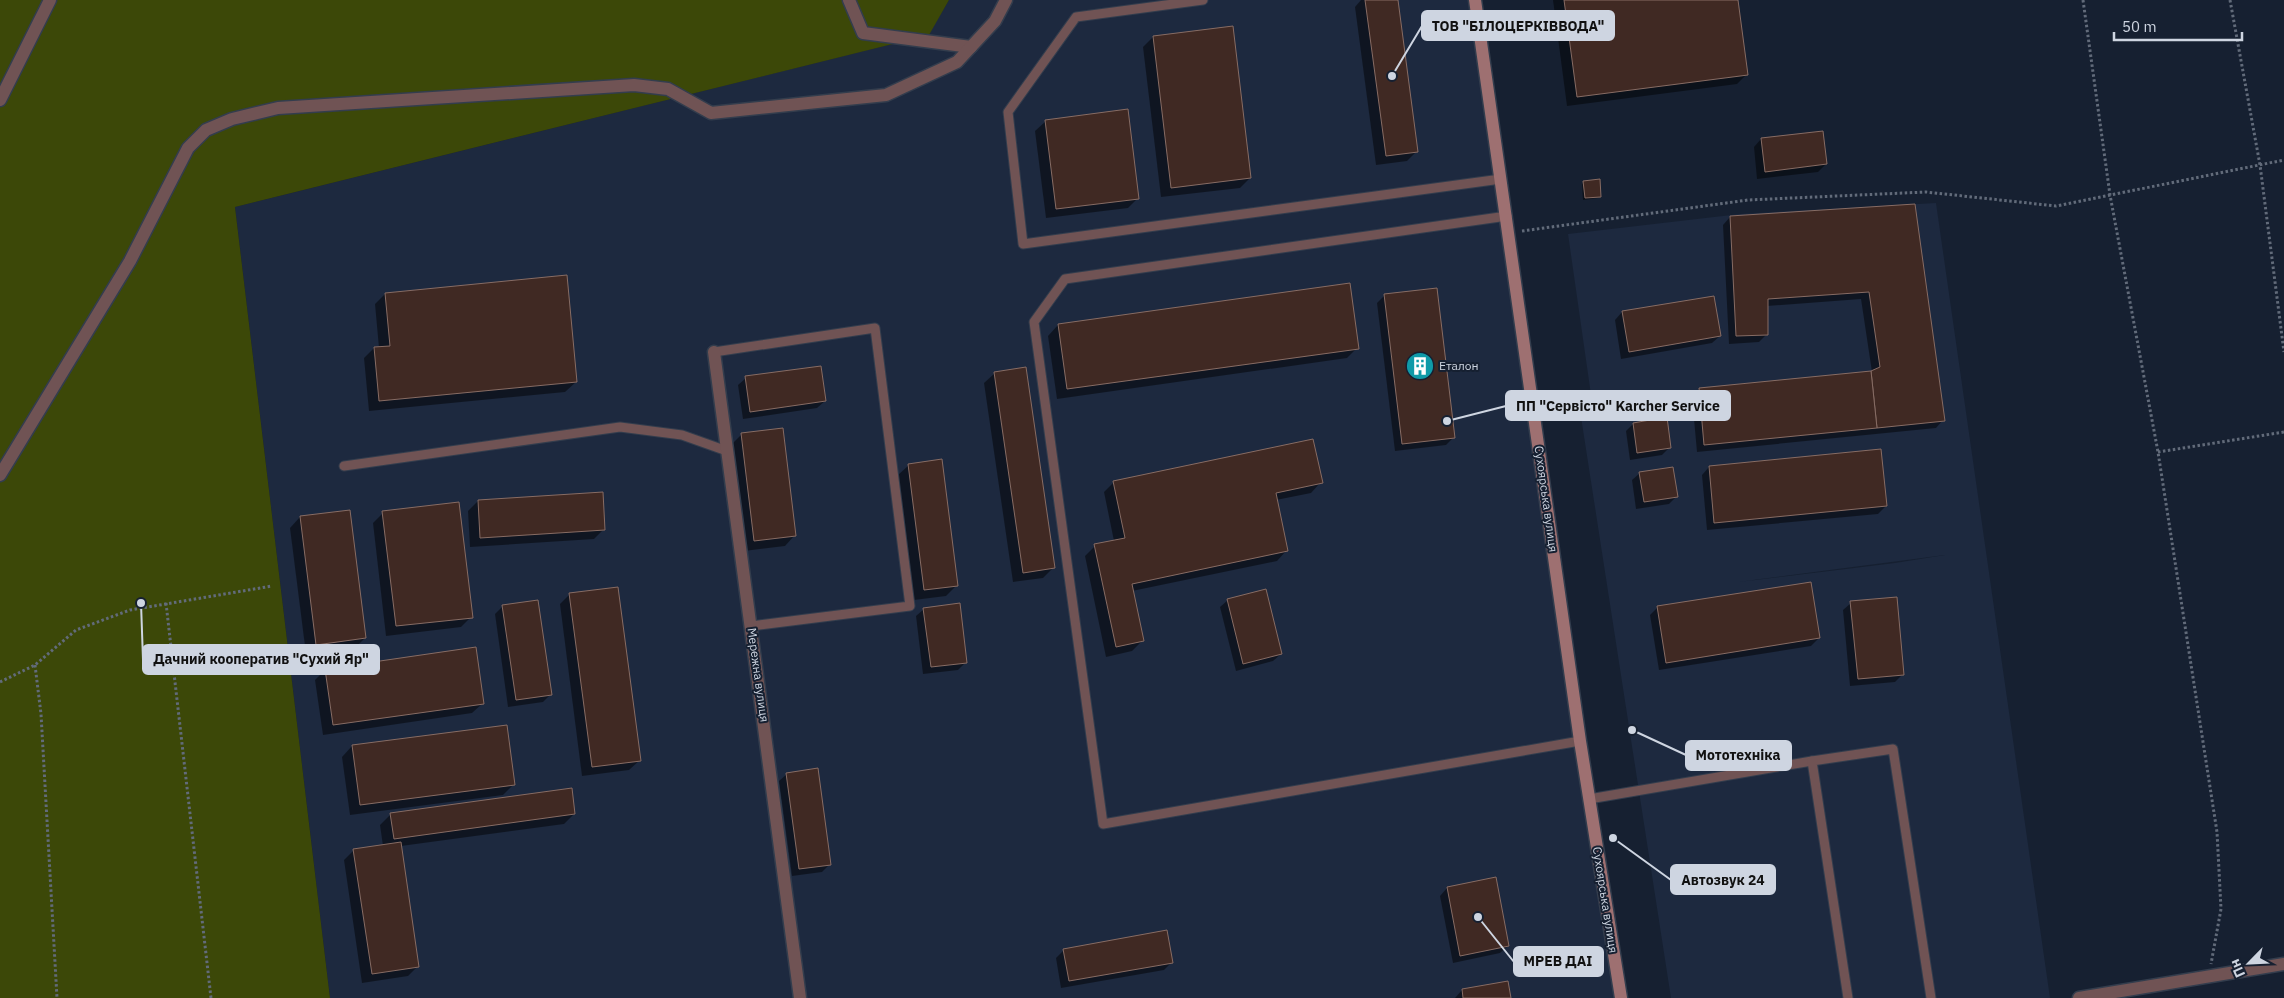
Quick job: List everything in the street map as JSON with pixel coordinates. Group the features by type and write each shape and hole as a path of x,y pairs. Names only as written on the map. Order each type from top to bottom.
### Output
{"street":[{"path":"0,100 50,0"},
{"path":"849,0 863,33 971,47"},
{"path":"0,475 130,261 188,148 206,130 223,122 278,108 634,86 668,89 711,112 886,95 957,62 995,21 1006,0"},
{"name":"Сухоярська вулиця","path":"1475,0 1580,742 1620,998"},
{"name":"Мережна вулиця","path":"714,352 800,998"},
{"path":"2079,998 2284,964"}],"lane":[{"path":"1204,0 1076,17 1008,112 1022,244 1501,179"},
{"path":"1506,216 1064,279 1034,322 1103,824 1580,742"},
{"path":"714,352 875,328 910,606 751,626"},
{"path":"344,466 620,427 682,436 727,451"},
{"path":"1589,799 1893,749 1931,998"},
{"path":"1812,761 1848,998"}],"path":[{"path":"2083,0 2110,195 2158,452 2217,832 2221,908 2209,976"},
{"path":"2230,0 2260,165 2284,352"},
{"path":"1509,233 1748,200 1926,192 2056,206 2284,160"},
{"path":"2158,452 2284,432"},
{"path":"0,682 35,665 76,630 130,610 272,586"},
{"path":"166,603 211,998"},
{"path":"35,665 41,714 57,998"}],"shaded area":[{"path":"949,0 1475,0 1621,998 330,998 235,207 928,35"},
{"path":"1936,203 2050,998 1671,998 1579,404 1592,402 1568,234 1740,214","holes":["1945,555 1895,563 1738,582"]}],"green space":[{"path":"0,0 949,0 929,35 235,207 330,998 0,998"}],"building":[{"path":"1365,0 1398,0 1418,152 1386,156"},
{"path":"1564,0 1738,0 1748,75 1577,97"},
{"path":"1233,26 1251,178 1171,188 1153,36"},
{"path":"1128,109 1139,199 1056,209 1045,120"},
{"path":"1823,131 1827,164 1765,172 1761,138"},
{"path":"1600,179 1601,197 1585,198 1583,181"},
{"path":"1915,204 1945,421 1877,428 1871,371 1880,367 1869,292 1768,299 1768,335 1736,336 1730,216"},
{"path":"567,275 577,382 379,401 374,347 390,346 385,293"},
{"path":"1350,283 1359,349 1067,389 1058,324"},
{"name":"Еталон","path":"1437,288 1455,438 1402,444 1384,294"},
{"path":"1714,296 1721,336 1629,352 1622,311"},
{"path":"821,366 826,401 750,412 745,376"},
{"path":"1026,367 1055,568 1023,573 994,372"},
{"path":"1871,371 1877,428 1704,445 1699,388"},
{"path":"1667,417 1671,448 1637,453 1633,423"},
{"path":"783,428 796,536 754,541 741,433"},
{"path":"1313,439 1323,483 1276,493 1288,551 1132,584 1144,641 1116,647 1094,544 1125,538 1113,481"},
{"path":"1881,449 1887,506 1714,523 1709,466"},
{"path":"942,459 958,586 924,590 908,464"},
{"path":"1673,467 1678,497 1644,502 1639,472"},
{"path":"603,492 605,530 480,538 478,500"},
{"path":"459,502 473,618 396,626 382,511"},
{"path":"350,510 366,638 316,645 300,516"},
{"path":"1811,582 1820,638 1666,663 1657,606"},
{"path":"618,587 641,761 592,767 569,593"},
{"path":"1266,589 1282,654 1243,664 1227,599"},
{"path":"1897,597 1904,675 1858,679 1850,601"},
{"path":"538,600 552,695 516,700 502,605"},
{"path":"960,603 967,663 931,667 923,608"},
{"path":"476,647 484,704 333,725 325,669"},
{"path":"507,725 515,785 360,805 352,745"},
{"path":"818,768 831,865 799,869 786,773"},
{"path":"572,788 575,814 394,839 390,813"},
{"path":"401,842 419,967 372,974 353,849"},
{"path":"1496,877 1509,946 1460,956 1447,887"},
{"path":"1167,930 1173,963 1069,981 1063,949"},
{"path":"1508,981 1511,998 1463,998 1462,989"}],"place":[{"name":"ТОВ \"БІЛОЦЕРКІВВОДА\"","path":"1392,76"},
{"name":"Еталон","path":"1420,366"},
{"name":"ПП \"Сервісто\" Karcher Service","path":"1447,421"},
{"name":"Дачний кооператив \"Сухий Яр\"","path":"141,603"},
{"name":"Мототехніка","path":"1632,730"},
{"name":"Автозвук 24","path":"1613,838"},
{"name":"МРЕВ ДАІ","path":"1478,917"}]}
